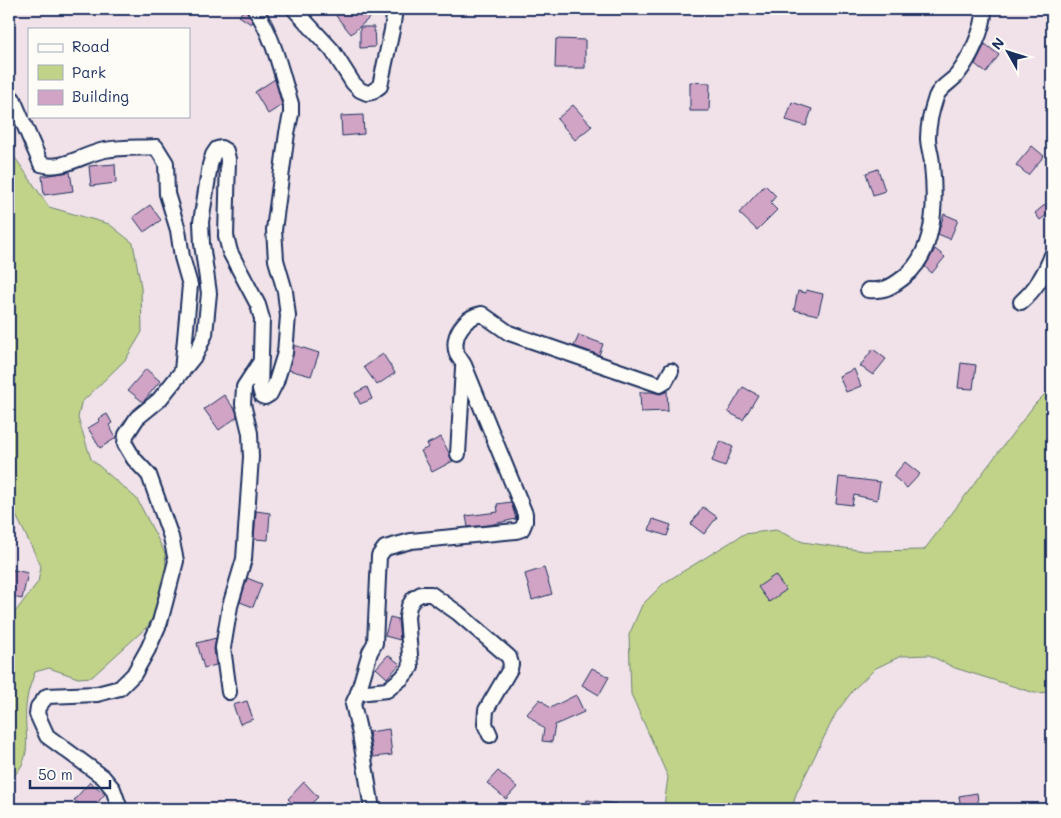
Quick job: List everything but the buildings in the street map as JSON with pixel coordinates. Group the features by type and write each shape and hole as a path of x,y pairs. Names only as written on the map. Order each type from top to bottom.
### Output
{"street":[{"path":"120,809 113,789 103,777 47,736 37,714 38,707 47,696 98,694 120,688 134,674 160,622 176,561 171,538 149,475 134,459 125,444 126,435 137,418 159,400 196,354 205,334 209,293 201,222 210,165 213,155 217,149 221,148 226,151 228,159 226,236 230,252 258,305 262,328 260,389 262,396 265,397 270,394 276,382 285,353 288,316 285,290 276,260 274,230 291,104 270,37 263,20 255,9"},
{"path":"294,9 332,50 352,83 360,90 372,92 380,86 392,30 394,9"},
{"path":"868,290 880,291 893,286 907,275 919,260 931,230 933,190 932,164 928,139 936,94 957,75 972,50 984,19 984,9"},
{"path":"9,98 12,99 41,164 49,167 61,165 88,154 115,148 156,147 164,157 166,163 167,194 178,230 182,257 190,285 182,371"},
{"path":"1021,302 1032,293 1044,275 1052,255"},
{"path":"372,809 354,704 370,652 375,643 379,556 385,548 411,541 516,531 522,529 525,522 525,514 464,365 457,353 456,341 459,328 472,315 482,314 509,334 660,385 665,382 671,371"},
{"path":"229,692 223,648 230,606 244,559 251,457 250,433 243,404 244,388 260,364"},
{"path":"458,454 464,365"},
{"path":"358,693 387,690 402,678 411,667 407,618 409,606 414,598 421,594 431,594 458,613 509,657 510,669 486,710 484,724 490,735"}],"green space":[{"path":"9,156 16,159 49,207 109,224 133,243 141,287 142,332 126,359 81,403 78,418 91,459 137,499 165,553 168,588 148,626 92,677 78,678 49,668 35,672 27,699 26,753 18,771 9,780 9,620 38,582 41,566 9,501"},
{"path":"1052,387 1052,692 1035,693 955,668 929,655 901,656 876,668 854,689 836,713 796,794 792,809 661,809 664,806 668,777 631,694 629,635 642,605 664,583 744,534 776,530 803,542 865,551 924,550 1035,404"}]}
